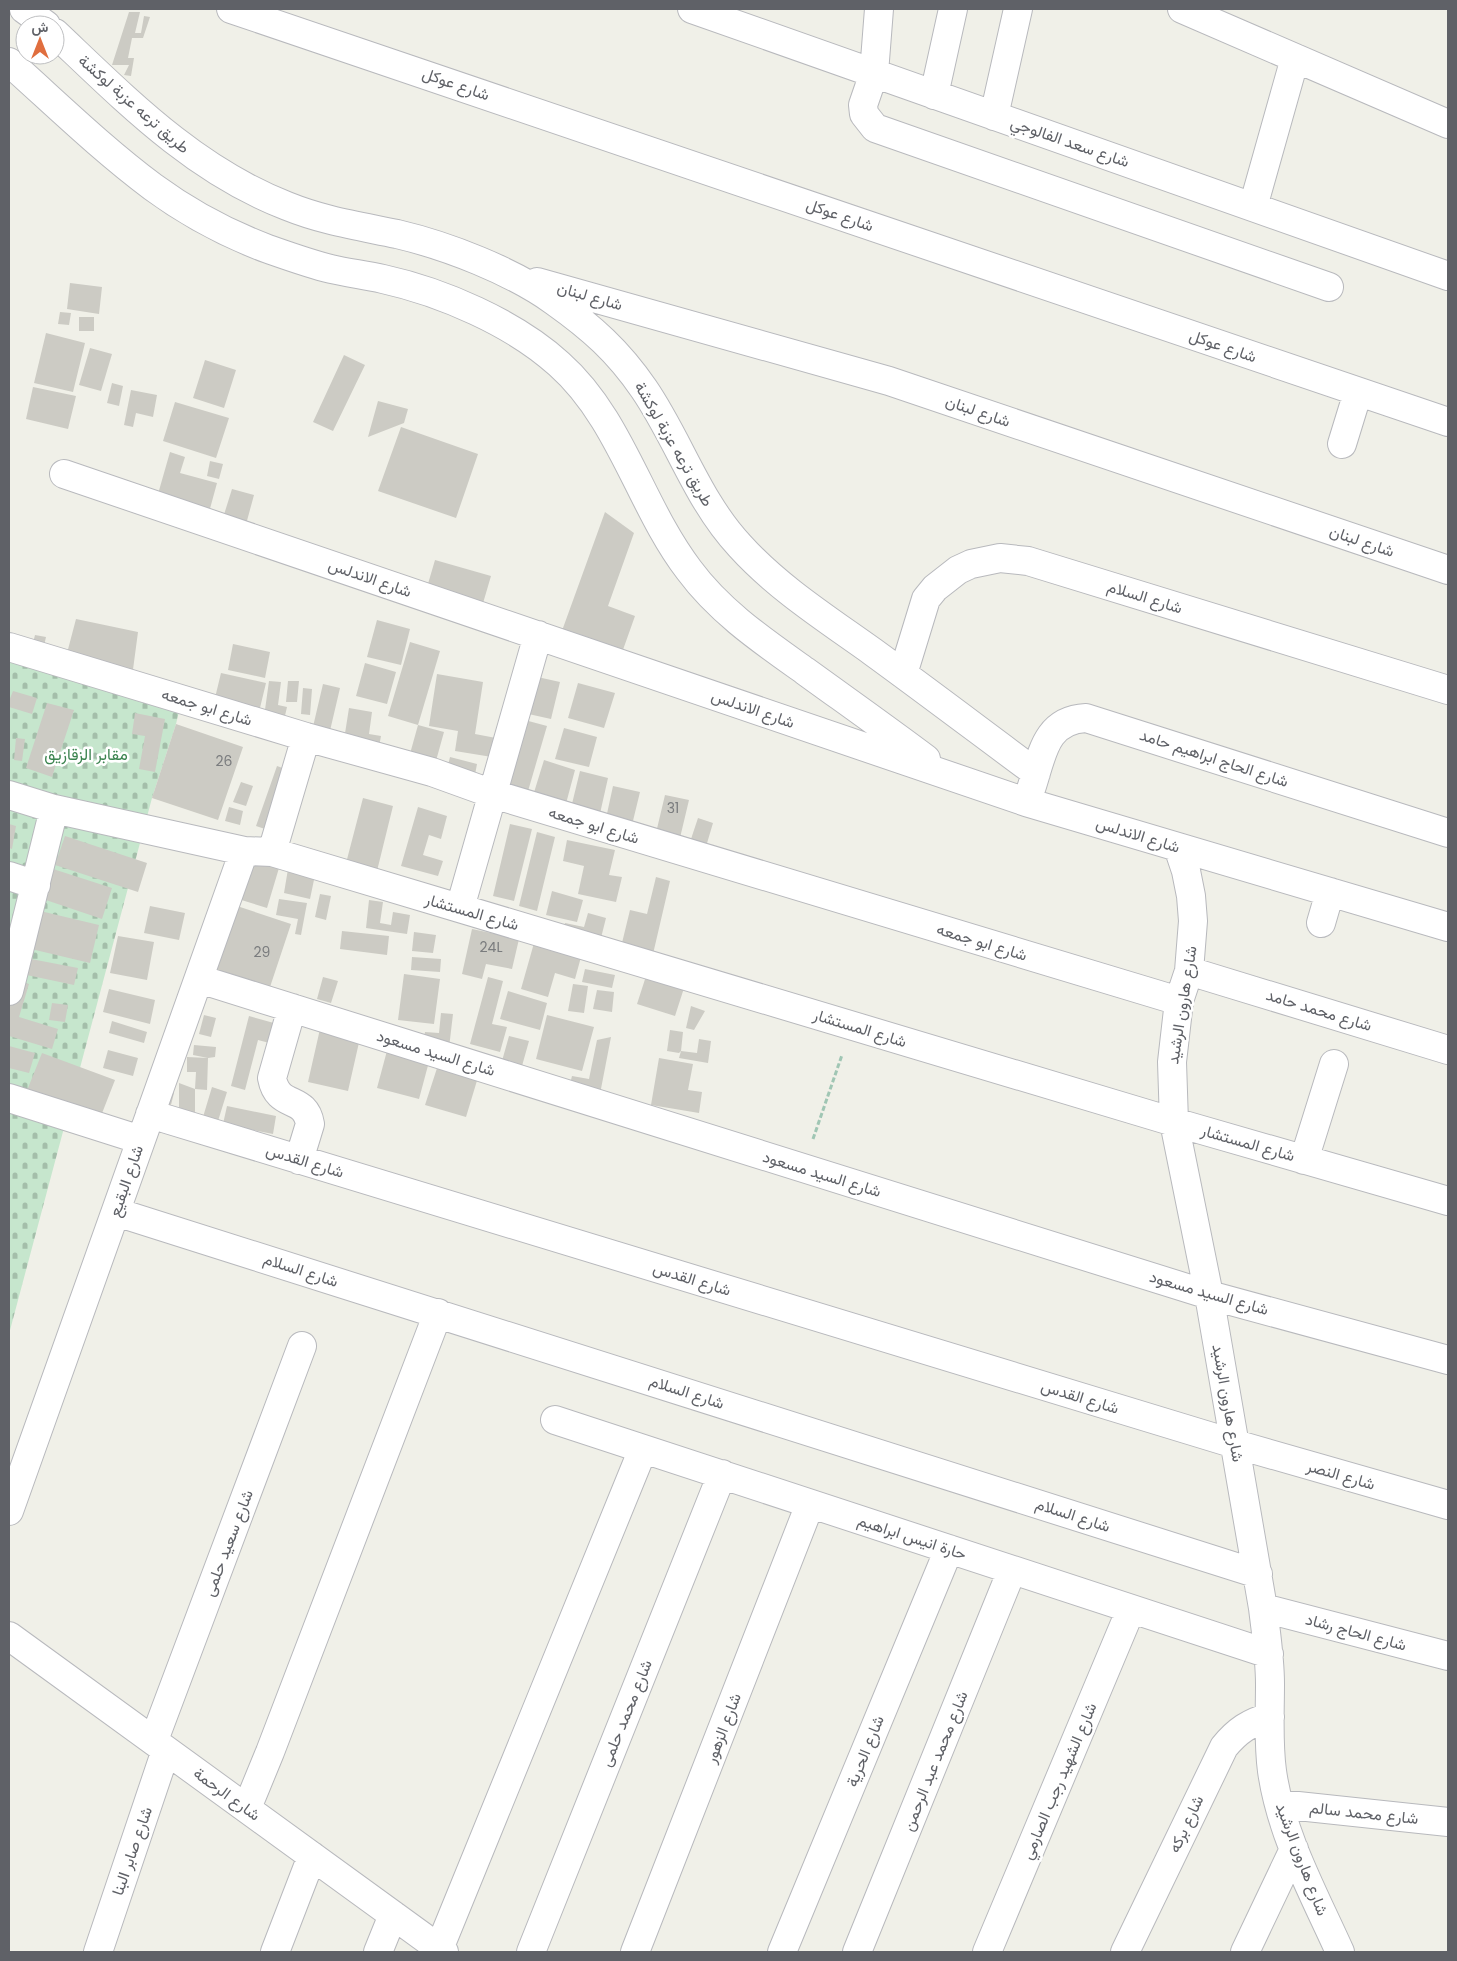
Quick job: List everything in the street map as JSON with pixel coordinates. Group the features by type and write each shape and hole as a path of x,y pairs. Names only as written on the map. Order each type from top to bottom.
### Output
{"street":[{"name":"شارع عوكل","path":"231,9 1448,422"},
{"name":"شارع سعد الفالوجي","path":"692,9 1448,276"},
{"path":"879,9 874,73 863,105 864,114 875,128 1329,287"},
{"path":"934,95 953,9"},
{"path":"994,116 1018,9"},
{"path":"1182,9 1448,124"},
{"name":"طريق ترعه عزبة لوكشة","path":"65,42 156,127 186,151 235,182 287,206 342,224 399,235 452,250 502,272 550,298 595,331 622,359 646,391 715,515 740,546 784,588 1036,773"},
{"path":"1253,207 1295,58"},
{"path":"9,62 154,188 208,221 267,248 319,266 385,280 432,293 478,312 520,336 559,364 600,413 618,443 666,537 689,570 715,600 745,628 949,776"},
{"name":"شارع لبنان","path":"502,272 889,381 1448,570"},
{"path":"1342,444 1358,392"},
{"name":"شارع الاندلس","path":"64,474 1026,802 1448,927"},
{"name":"شارع السلام","path":"903,674 926,599 931,593 958,570 971,564 1000,558 1028,560 1448,690"},
{"path":"460,908 538,635"},
{"name":"شارع ابو جمعه","path":"9,647 306,737 432,772 493,794 1180,1001"},
{"name":"شارع الحاج ابراهيم حامد","path":"1026,802 1049,737 1065,722 1086,718 1448,833"},
{"path":"272,852 306,737"},
{"name":"شارع المستشار","path":"9,795 54,809 244,851 272,852 1174,1122 1448,1201"},
{"path":"10,981 54,809"},
{"name":"شارع هارون الرشيد","path":"1178,847 1186,871 1193,912 1189,971 1180,1001 1172,1062 1174,1122 1209,1295 1258,1574 1269,1654 1270,1753 1279,1804 1294,1849 1340,1952"},
{"name":"شارع البقيع","path":"9,1511 244,851"},
{"path":"9,876 36,885"},
{"path":"1321,923 1330,892"},
{"name":"شارع محمد حامد","path":"1189,971 1448,1050"},
{"name":"شارع السيد مسعود","path":"198,979 1209,1295 1448,1360"},
{"path":"292,1008 272,1078 278,1095 303,1108 309,1118 310,1124 299,1160"},
{"path":"1304,1160 1334,1064"},
{"path":"9,1098 141,1140"},
{"name":"شارع القدس","path":"150,1114 1234,1444"},
{"name":"شارع السلام","path":"116,1212 1258,1574"},
{"path":"247,1808 274,1743 438,1313"},
{"name":"شارع سعيد حلمى","path":"160,1745 302,1346"},
{"name":"حارة انيس ابراهيم","path":"556,1420 1269,1654"},
{"name":"شارع النصر","path":"1234,1444 1448,1505"},
{"path":"441,1951 643,1449"},
{"name":"شارع محمد حلمى","path":"531,1952 722,1474"},
{"name":"شارع الزهور","path":"635,1952 810,1504"},
{"name":"شارع الحرية","path":"782,1952 949,1549"},
{"name":"شارع محمد عبد الرحمن","path":"856,1952 1012,1570"},
{"name":"شارع الحاج رشاد","path":"1263,1608 1448,1656"},
{"name":"شارع الشهيد رجب الصارمي","path":"987,1952 1131,1609"},
{"name":"شارع الرحمة","path":"9,1636 441,1951"},
{"name":"شارع بركه","path":"1125,1952 1224,1746 1244,1727 1256,1720 1270,1717"},
{"name":"شارع صابر البنا","path":"98,1952 160,1745"},
{"name":"شارع محمد سالم","path":"1279,1804 1448,1822"},
{"path":"1245,1952 1294,1849"},
{"path":"274,1952 312,1856"},
{"path":"378,1952 393,1915"}],"path":[{"path":"803,1168 852,1026"}],"green space":[{"name":"مقابر الزقازيق","path":"9,656 182,699 176,724 152,798 9,1334"}],"building":[{"path":"129,12 140,12 135,33 141,33 144,16 150,17 143,38 132,38 128,58 134,58 131,76 124,75 129,65 112,65"},
{"path":"70,283 102,287 99,314 67,309"},
{"path":"60,312 71,313 69,325 58,324"},
{"path":"79,317 94,317 94,331 79,331"},
{"path":"46,333 85,343 73,392 34,383"},
{"path":"90,348 112,354 101,391 79,385"},
{"path":"344,355 365,365 333,431 313,422"},
{"path":"205,360 236,370 224,408 193,398"},
{"path":"112,383 123,386 119,406 107,403"},
{"path":"33,387 76,396 68,429 26,419"},
{"path":"131,390 157,395 153,417 136,413 133,427 124,425"},
{"path":"378,401 408,409 404,423 368,437"},
{"path":"175,402 229,418 216,458 163,441"},
{"path":"401,427 478,454 456,518 378,491"},
{"path":"170,452 185,457 180,473 217,483 208,516 156,501"},
{"path":"210,461 223,464 219,479 207,476"},
{"path":"232,489 254,495 245,528 222,521"},
{"path":"605,512 634,533 608,606 635,616 619,661 559,639"},
{"path":"435,560 491,576 481,610 425,594"},
{"path":"76,619 138,632 132,677 66,657"},
{"path":"377,620 410,629 401,665 367,657"},
{"path":"35,635 46,637 43,650 32,647"},
{"path":"410,642 440,651 418,725 388,716"},
{"path":"233,644 270,652 265,678 228,670"},
{"path":"365,663 396,672 387,704 356,696"},
{"path":"221,673 266,683 259,712 214,702"},
{"path":"437,674 483,682 475,734 496,738 492,757 455,751 458,731 429,726"},
{"path":"533,676 560,682 551,719 524,713"},
{"path":"269,681 281,682 278,705 287,707 284,720 264,717"},
{"path":"288,681 299,681 297,702 286,702"},
{"path":"578,683 615,693 604,728 568,718"},
{"path":"323,684 340,688 329,735 312,731"},
{"path":"303,688 312,689 310,715 301,714"},
{"path":"13,691 37,698 32,714 9,707"},
{"path":"47,703 74,710 52,777 26,768"},
{"path":"349,708 372,712 369,734 381,736 378,752 343,746"},
{"path":"135,713 165,719 155,772 139,769 145,736 132,734"},
{"path":"521,719 547,726 526,798 500,791"},
{"path":"176,724 243,747 218,820 152,798"},
{"path":"418,725 444,732 434,768 408,761"},
{"path":"564,728 597,737 589,767 555,759"},
{"path":"16,738 25,739 22,761 14,760"},
{"path":"450,757 477,764 474,780 446,773"},
{"path":"544,760 575,770 564,811 532,799"},
{"path":"277,766 288,770 268,830 256,826"},
{"path":"580,771 608,778 599,818 570,812"},
{"path":"241,782 253,786 246,806 233,802"},
{"path":"613,786 640,792 631,829 605,823"},
{"path":"665,795 689,800 679,842 655,837"},
{"path":"363,798 393,806 376,875 345,867"},
{"path":"229,807 243,811 240,825 225,821"},
{"path":"418,807 447,816 441,839 429,835 423,855 443,861 438,876 401,866"},
{"path":"698,818 713,823 705,850 689,845"},
{"path":"9,824 16,826 12,849 9,848"},
{"path":"510,824 532,829 514,901 493,896"},
{"path":"537,832 555,837 537,911 519,906"},
{"path":"65,836 147,863 138,892 55,865"},
{"path":"567,840 615,850 609,875 622,877 616,902 578,894 584,866 563,861"},
{"path":"247,859 279,868 267,908 235,898"},
{"path":"50,868 112,888 102,919 40,898"},
{"path":"288,869 315,875 310,899 284,893"},
{"path":"656,877 670,881 653,954 621,947 630,910 647,914"},
{"path":"552,891 583,900 577,922 546,915"},
{"path":"320,894 331,896 326,920 315,917"},
{"path":"279,899 307,903 301,935 295,934 298,919 276,915"},
{"path":"369,900 383,902 380,923 391,925 393,912 410,915 407,934 366,928"},
{"path":"231,904 291,924 268,993 208,973"},
{"path":"150,906 185,913 179,940 144,933"},
{"path":"36,910 99,925 90,963 27,948"},
{"path":"588,913 606,918 600,942 563,933 565,923 584,927"},
{"path":"472,929 519,939 512,969 486,964 482,979 462,974"},
{"path":"342,931 389,936 387,955 340,949"},
{"path":"414,932 436,935 433,953 412,951"},
{"path":"118,936 154,942 147,980 110,973"},
{"path":"534,943 581,957 575,979 555,973 548,997 521,989"},
{"path":"412,957 441,959 440,972 411,970"},
{"path":"26,958 78,968 74,985 22,974"},
{"path":"585,969 615,975 612,988 582,982"},
{"path":"647,973 685,985 675,1016 637,1004"},
{"path":"404,974 440,979 434,1024 398,1020"},
{"path":"323,977 338,981 331,1003 317,999"},
{"path":"488,977 503,981 492,1024 507,1027 500,1052 470,1044"},
{"path":"16,980 29,984 19,1017 58,1029 52,1049 9,1036 9,1005"},
{"path":"573,984 588,986 584,1013 568,1011"},
{"path":"109,989 155,1000 150,1024 103,1012"},
{"path":"597,990 614,992 612,1012 593,1009"},
{"path":"508,991 547,1003 540,1030 500,1019"},
{"path":"52,1003 68,1005 65,1022 49,1020"},
{"path":"691,1006 705,1011 694,1030 686,1028"},
{"path":"441,1013 453,1014 449,1048 423,1045 425,1032 439,1033"},
{"path":"204,1015 216,1018 211,1037 199,1034"},
{"path":"547,1015 594,1027 582,1071 536,1059"},
{"path":"249,1016 281,1025 277,1045 258,1040 245,1090 231,1086"},
{"path":"112,1021 147,1032 144,1043 109,1033"},
{"path":"320,1029 360,1038 348,1091 308,1082"},
{"path":"670,1030 683,1032 681,1051 679,1053 667,1051"},
{"path":"509,1036 529,1041 522,1066 502,1061"},
{"path":"611,1037 600,1094 569,1088 572,1076 589,1079 597,1040"},
{"path":"699,1039 711,1041 708,1063 679,1058 681,1051 697,1053"},
{"path":"194,1045 216,1047 215,1057 208,1058 193,1055"},
{"path":"9,1046 35,1053 29,1073 9,1068"},
{"path":"388,1047 430,1058 419,1099 377,1088"},
{"path":"108,1050 138,1058 133,1076 103,1068"},
{"path":"42,1053 115,1080 99,1121 26,1093"},
{"path":"187,1057 208,1058 207,1090 195,1089 196,1072 187,1072"},
{"path":"659,1058 693,1064 688,1090 702,1092 699,1113 651,1105"},
{"path":"439,1062 479,1074 466,1117 425,1105"},
{"path":"179,1083 195,1089 195,1115 179,1115"},
{"path":"212,1087 227,1092 218,1121 203,1117"},
{"path":"165,1090 174,1093 170,1109 161,1107"},
{"path":"227,1106 276,1116 273,1134 223,1124"}]}
